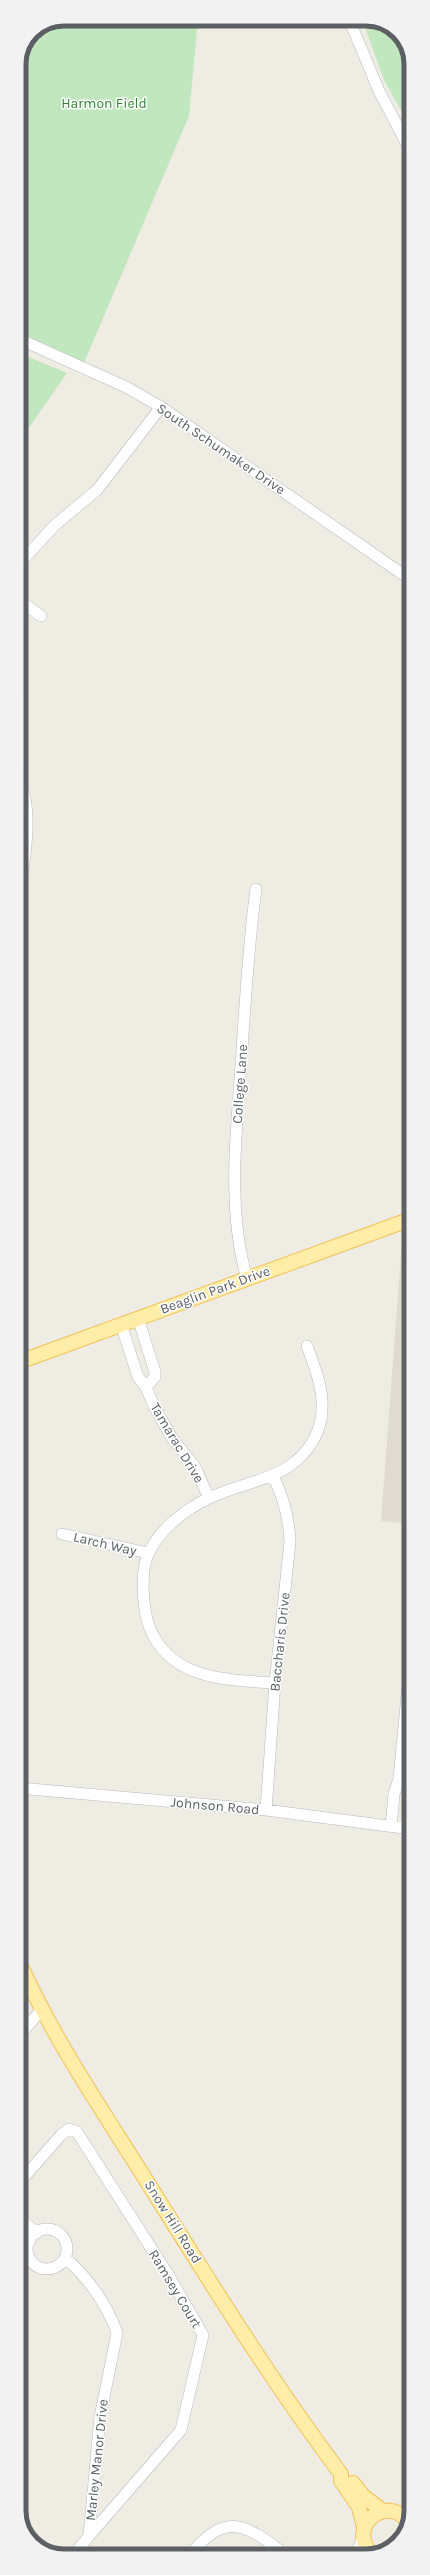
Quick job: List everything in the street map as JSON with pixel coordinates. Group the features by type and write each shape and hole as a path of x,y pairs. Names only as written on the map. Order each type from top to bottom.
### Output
{"main road":[{"name":"Beaglin Park Drive","path":"26,1359 404,1222"},
{"name":"Snow Hill Road","path":"26,1976 42,2009 74,2064 200,2265 288,2401 340,2474 341,2481 359,2507 364,2531 364,2543 368,2549"},
{"name":"Snow Hill Road","path":"340,2474 347,2475 363,2496 383,2511 398,2514 403,2519"},
{"path":"364,2531 375,2514 383,2511"}],"street":[{"path":"352,26 379,91 404,139"},
{"name":"South Schumaker Drive","path":"26,342 126,387 161,407 404,575"},
{"path":"26,556 55,525 97,490 161,407"},
{"path":"26,605 41,616"},
{"path":"26,792 28,812 26,832"},
{"name":"College Lane","path":"247,1279 239,1252 235,1186 246,992 256,889"},
{"name":"Tamarac Drive","path":"138,1318 155,1372 155,1377 146,1387"},
{"name":"Tamarac Drive","path":"121,1324 138,1377 146,1387 162,1424 192,1462 209,1498"},
{"path":"275,1683 234,1681 193,1672 179,1665 162,1649 149,1625 143,1600 148,1554 159,1538 179,1517 209,1498 285,1471 305,1451 315,1438 321,1417 322,1386 307,1346"},
{"name":"Baccharis Drive","path":"266,1810 275,1683 290,1542 289,1524 285,1508 273,1476"},
{"name":"Larch Way","path":"62,1534 148,1554"},
{"path":"391,1827 394,1794 399,1779 404,1740"},
{"name":"Johnson Road","path":"26,1789 266,1810 404,1828"},
{"path":"26,2028 42,2009"},
{"name":"Ramsey Court","path":"26,2175 61,2135 69,2129 77,2132 169,2276 203,2335 181,2430 89,2536"},
{"path":"26,2228 33,2237"},
{"path":"45,2230 58,2233 66,2244 65,2258 53,2268 39,2267 30,2259 28,2252 33,2237 45,2230"},
{"path":"26,2234 33,2237"},
{"name":"Marley Manor Drive","path":"65,2258 82,2272 114,2323 117,2333 100,2417 89,2536 79,2549"},
{"path":"195,2549 208,2535 230,2526 253,2530 278,2549"},
{"path":"358,2549 364,2531"}],"shaded area":[{"path":"404,1240 404,1523 381,1521 402,1241"}],"green space":[{"name":"Harmon Field","path":"197,26 189,116 84,363 26,338 26,64 29,49 32,43 43,32 56,27"},
{"path":"365,26 374,27 385,31 391,35 400,47 404,59 404,116 384,80"},
{"path":"26,356 67,373 26,432"}]}
